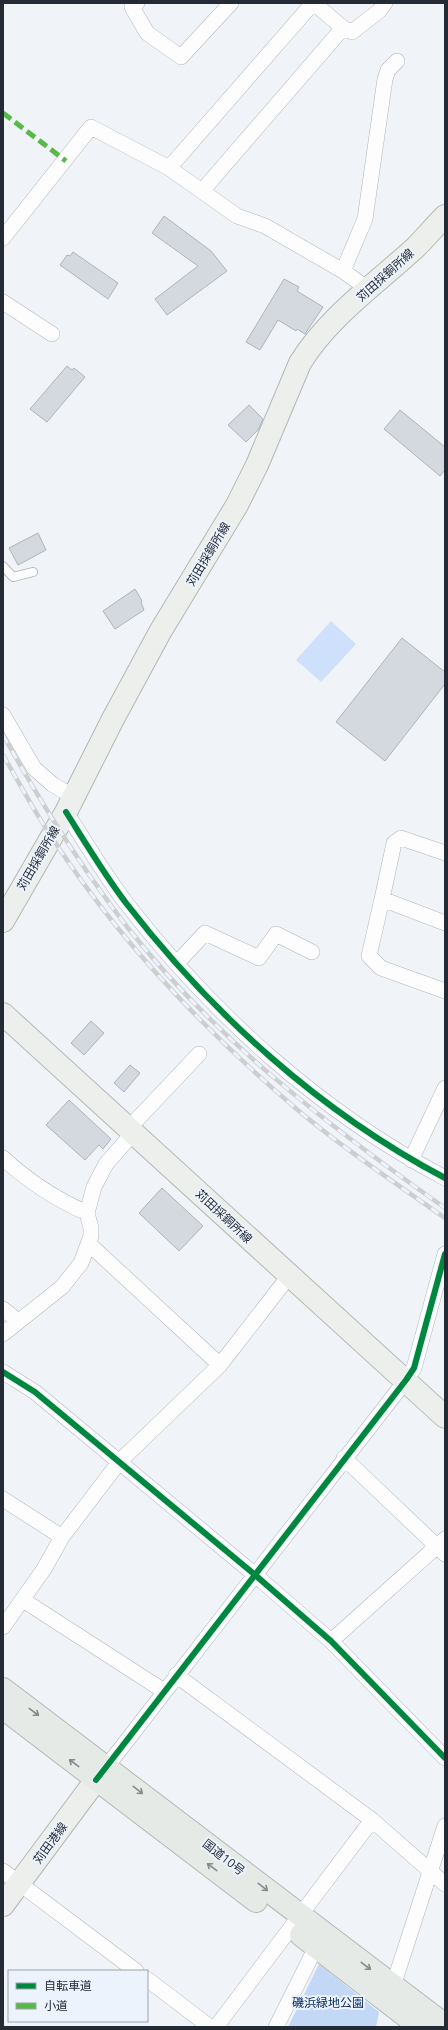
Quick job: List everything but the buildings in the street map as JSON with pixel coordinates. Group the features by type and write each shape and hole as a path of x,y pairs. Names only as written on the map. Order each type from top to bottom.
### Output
{"highway":[{"name":"国道10号","path":"3,1689 101,1773 389,1994 420,2027"},
{"name":"国道10号","path":"3,1708 101,1773"},
{"name":"国道10号","path":"295,1922 316,1947 389,1994 445,2025"}],"main road":[{"name":"苅田採銅所線","path":"5,913 69,804 160,632 238,505 276,422 300,364 309,348 368,289 416,246 445,216"},
{"name":"苅田採銅所線","path":"3,1014 445,1417"},
{"name":"苅田港線","path":"3,1905 11,1877 101,1773"}],"street":[{"path":"137,3 132,7 147,33 181,57 230,3"},
{"path":"169,168 313,3 343,28 352,32 373,16 385,3"},
{"path":"202,191 343,28"},
{"path":"343,271 365,219 385,79 388,70 397,61"},
{"path":"3,238 92,127 169,168 237,216 265,226 343,271 368,289"},
{"path":"3,302 52,334"},
{"path":"3,715 34,768 52,784 69,804 126,902 177,962 233,1022 280,1065 356,1123 411,1160 445,1178"},
{"path":"445,853 400,838 394,843 369,956 381,968 445,991"},
{"path":"382,899 445,923"},
{"path":"177,962 205,932 259,958 276,934 312,952"},
{"path":"3,1334 69,1280 81,1263 89,1244 91,1228 87,1213 94,1187 99,1176 131,1130 200,1054"},
{"path":"411,1160 445,1088"},
{"path":"3,1158 21,1174 46,1192 87,1213"},
{"path":"89,1244 220,1366"},
{"path":"101,1773 414,1368 445,1254"},
{"path":"3,1627 44,1570 62,1537 120,1461 220,1366 289,1276"},
{"path":"3,1309 18,1321"},
{"path":"3,1372 36,1392 254,1574 331,1641 445,1758"},
{"path":"331,1641 442,1547 344,1458"},
{"path":"3,1499 62,1537"},
{"path":"23,1600 164,1691"},
{"path":"176,1675 372,1820 445,1884"},
{"path":"216,2027 372,1820"},
{"path":"389,1994 445,1826"},
{"path":"11,1877 135,1970"},
{"path":"276,2027 316,1947"},
{"path":"148,1980 210,2027"}],"lane":[{"path":"3,566 14,577 33,572"}],"green space":[{"name":"磯浜緑地公園","path":"319,1964 379,2012 376,2027 288,2027"}],"shaded area":[{"path":"331,621 356,644 321,682 296,660"}],"railway":[{"path":"3,735 77,858 110,905 162,969 198,1008 276,1080 359,1146 445,1208"},
{"path":"3,755 44,826 76,873 103,910 162,980 226,1045 293,1106 330,1136 445,1218"}],"marked path":[{"path":"3,113 66,161"}],"cycle path":[{"path":"66,812 102,869 126,903 159,944 195,984 232,1021 271,1057 312,1091 355,1123 399,1152 445,1178"},
{"path":"96,1780 414,1368 445,1254"},
{"path":"3,1372 35,1392 254,1574 331,1641 445,1758"}]}
